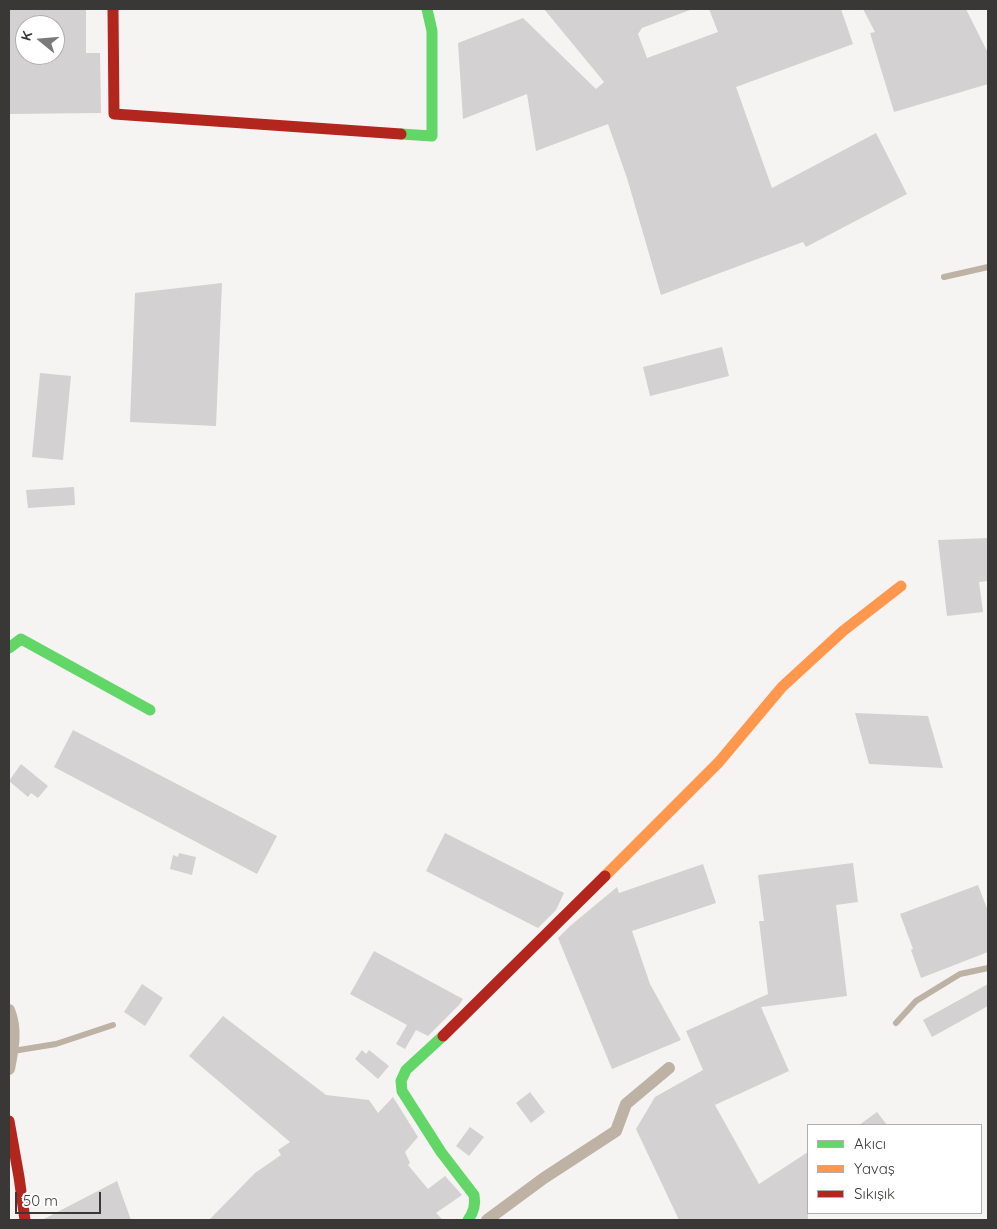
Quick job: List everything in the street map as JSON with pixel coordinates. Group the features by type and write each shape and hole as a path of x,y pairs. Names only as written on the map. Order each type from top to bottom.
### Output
{"street":[{"path":"113,9 114,114 432,136 432,31 427,9"},
{"path":"468,1220 475,1207 472,1192 428,1133 404,1095 401,1081 406,1070 524,957 719,762 782,687 843,631 901,586"},
{"path":"9,648 21,639 150,710"},
{"path":"9,1010 14,1036 9,1070"},
{"path":"487,1220 544,1178 616,1131 626,1104 669,1068"},
{"path":"9,1121 25,1220"}],"lane":[{"path":"944,278 988,267"},
{"path":"896,1022 916,1002 960,974 988,968"},
{"path":"13,1052 56,1044 113,1025"}],"building":[{"path":"9,9 86,9 86,53 100,53 101,113 9,114"},
{"path":"544,9 690,9 642,28 638,34 647,58 718,32 709,9 841,9 853,44 736,87 772,188 876,133 907,194 806,247 803,242 661,295 627,178 608,124 536,151 527,94 463,119 458,43 523,18 596,89 604,82"},
{"path":"863,9 966,9 988,53 988,84 894,112 870,33 875,32"},
{"path":"222,283 216,426 130,422 135,293"},
{"path":"722,347 729,376 650,396 643,367"},
{"path":"40,373 71,376 63,460 32,457"},
{"path":"74,487 75,505 28,508 26,490"},
{"path":"988,538 988,581 979,582 983,612 947,616 938,540"},
{"path":"855,713 928,716 943,768 869,764"},
{"path":"73,730 277,836 257,874 54,767"},
{"path":"21,764 48,786 38,798 31,793 28,797 9,781"},
{"path":"445,833 564,893 556,910 538,928 426,871"},
{"path":"179,853 196,857 192,875 170,869 173,855 178,857"},
{"path":"853,863 858,902 836,905 847,996 761,1007 789,1071 715,1105 759,1184 807,1153 808,1220 679,1220 636,1129 655,1097 703,1070 686,1031 768,994 759,921 764,921 758,875"},
{"path":"703,864 716,903 632,931 650,984 681,1040 612,1069 558,938 617,887 619,893"},
{"path":"978,885 988,911 988,952 921,978 900,914"},
{"path":"374,951 463,999 428,1036 416,1030 405,1049 396,1044 407,1025 350,994"},
{"path":"142,984 163,998 145,1026 124,1012"},
{"path":"988,984 988,1006 932,1037 923,1020"},
{"path":"223,1016 326,1095 369,1100 378,1113 393,1097 418,1137 405,1152 410,1163 408,1165 428,1189 445,1176 462,1195 436,1213 443,1220 209,1220 255,1173 281,1155 278,1150 290,1142 189,1056"},
{"path":"362,1050 366,1054 369,1050 389,1066 378,1079 355,1059"},
{"path":"530,1092 545,1112 531,1123 516,1103"},
{"path":"877,1112 886,1124 860,1124"},
{"path":"470,1127 484,1137 469,1156 456,1146"},
{"path":"117,1181 131,1220 42,1220"}],"traffic: fast":[{"path":"401,134 432,136 432,31 427,9"},
{"path":"9,648 21,639 150,710"},
{"path":"443,1036 406,1070 401,1081 402,1091 441,1152 474,1195 474,1208 468,1220"}],"traffic: slow":[{"path":"605,876 719,762 782,687 843,631 901,586"}],"traffic: jam":[{"path":"113,9 114,114 401,134"},
{"path":"443,1036 605,876"},
{"path":"9,1121 25,1220"}]}
